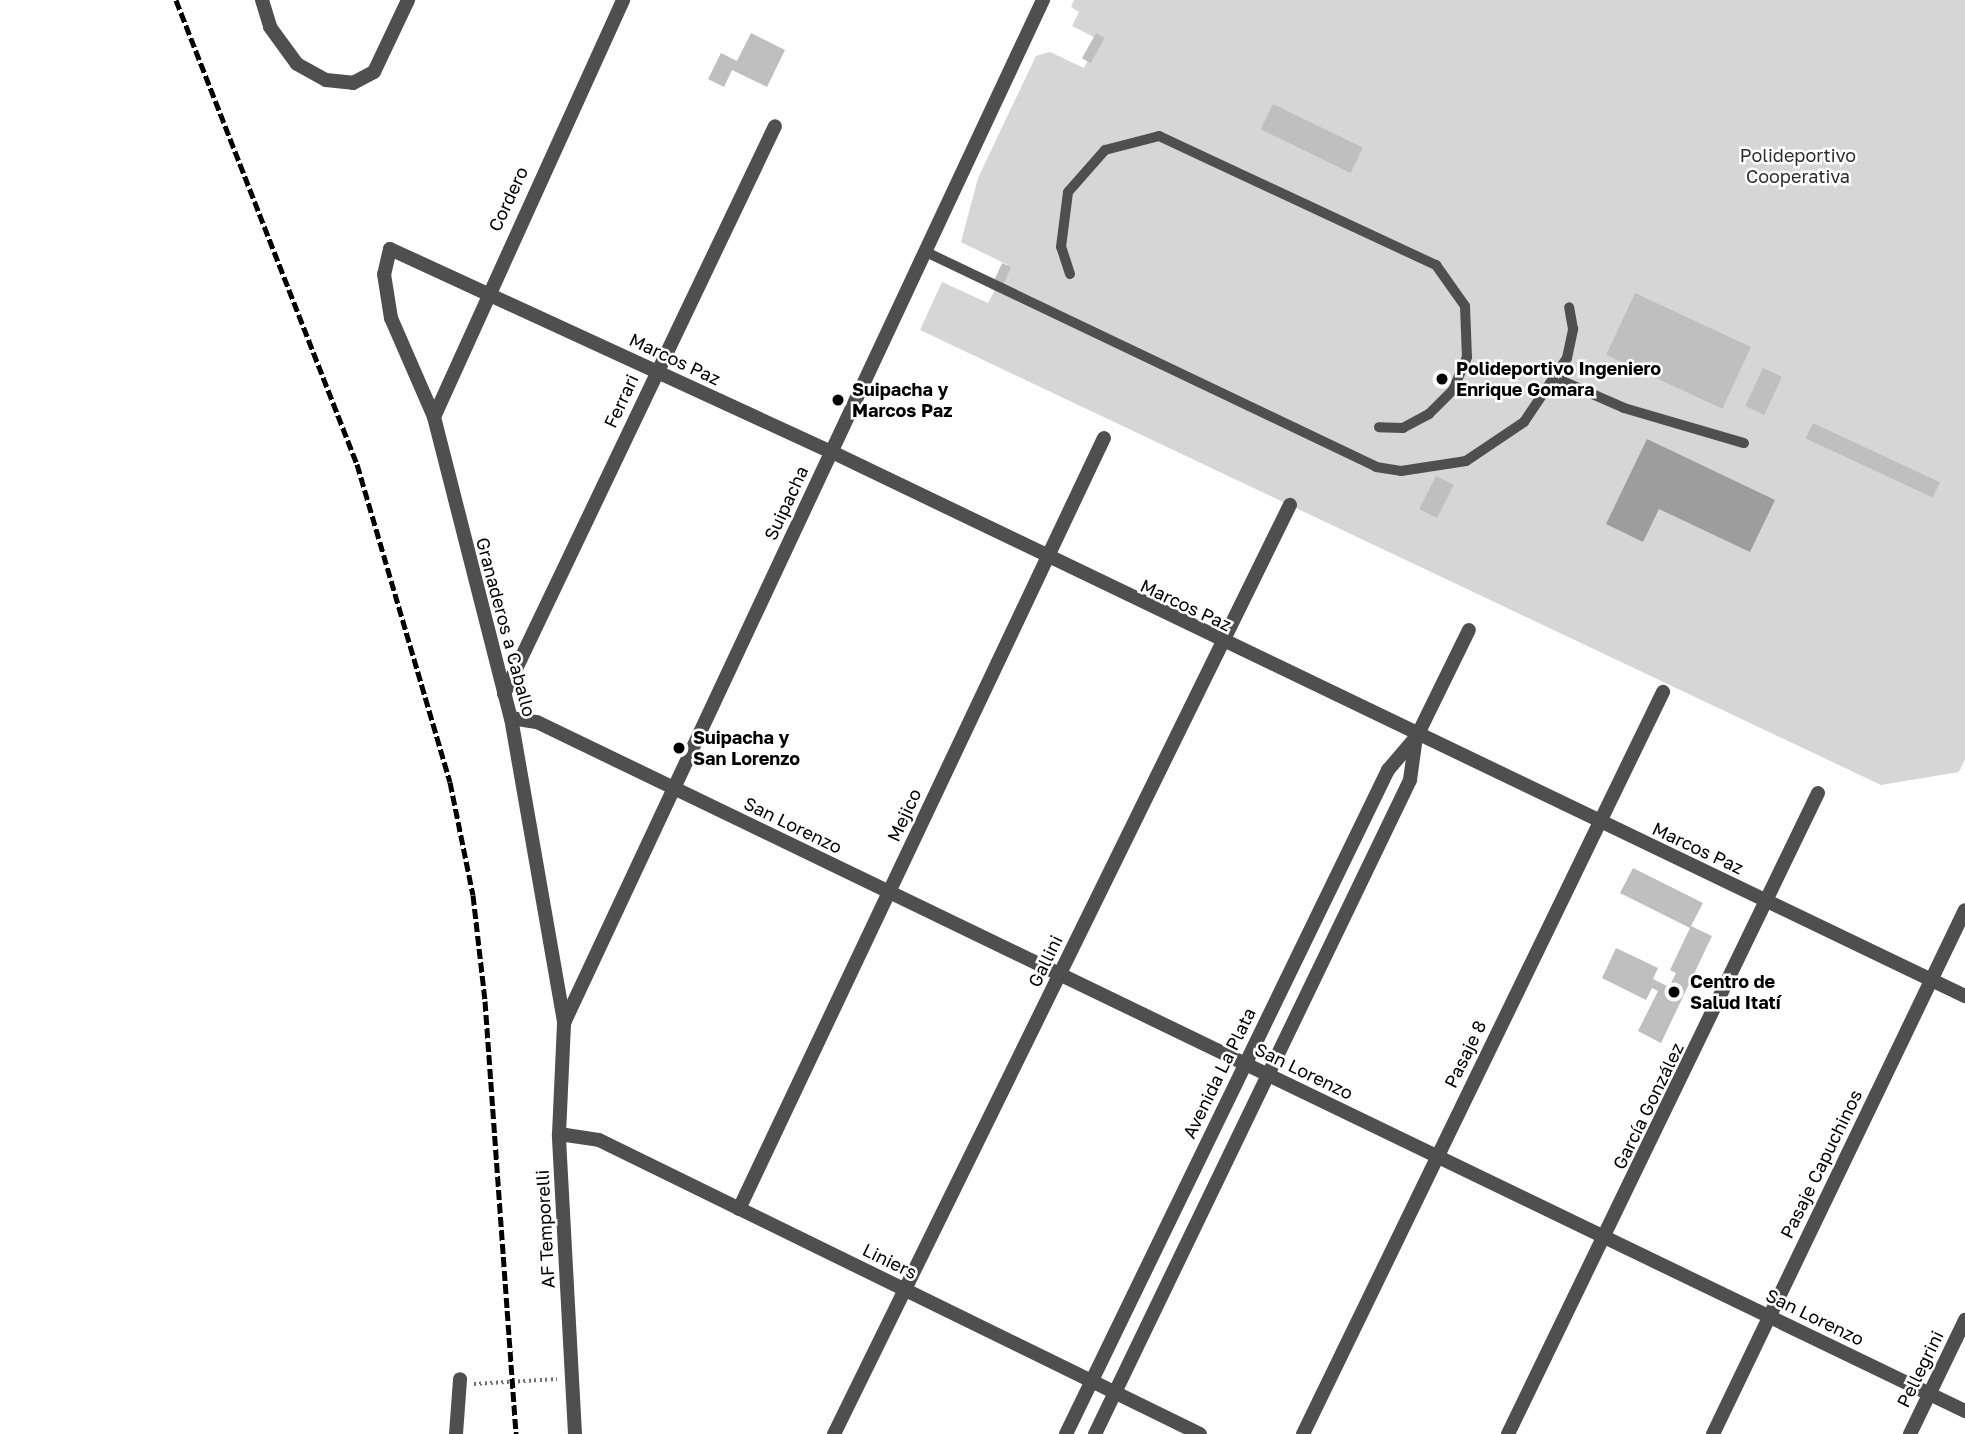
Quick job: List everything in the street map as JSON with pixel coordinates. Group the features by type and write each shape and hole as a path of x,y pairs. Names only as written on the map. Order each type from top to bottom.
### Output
{"street":[{"path":"262,0 270,27 297,64 326,80 353,83 374,72 408,0"},
{"name":"Cordero","path":"434,417 485,293 622,0"},
{"name":"Suipacha","path":"564,1023 1044,0"},
{"name":"Ferrari","path":"503,694 775,126"},
{"name":"Marcos Paz","path":"390,249 832,452 1045,560 1965,996"},
{"name":"Granaderos a Caballo","path":"390,249 384,274 391,318 434,417 510,718 564,1023"},
{"name":"Mejico","path":"739,1209 1104,438"},
{"name":"Gallini","path":"834,1434 1290,505"},
{"name":"Avenida La Plata","path":"1066,1434 1388,770 1416,736 1469,630"},
{"name":"Pasaje 8","path":"1303,1434 1663,692"},
{"name":"San Lorenzo","path":"510,718 537,722 1965,1411"},
{"name":"Avenida La Plata","path":"1095,1434 1410,780 1416,736"},
{"name":"García González","path":"1508,1434 1769,903 1818,793"},
{"name":"Pasaje Capuchinos","path":"1713,1434 1965,910"},
{"name":"AF Temporelli","path":"564,1023 559,1135 575,1434"},
{"name":"Liniers","path":"559,1135 599,1140 1200,1434"},
{"name":"Pellegrini","path":"1910,1434 1965,1320"},
{"path":"456,1434 460,1380"}],"lane":[{"path":"1070,274 1061,229 1068,192 1105,150 1159,136 1436,265 1465,306 1467,357 1453,390 1429,414 1403,428 1379,427"},
{"path":"926,252 1376,467 1427,470 1466,461 1524,422 1558,379 1573,329 1569,307"},
{"path":"1558,379 1649,416 1744,443"}],"path":[{"path":"460,1380 478,1386 573,1376"}],"green space":[{"name":"Polideportivo Ingeniero Enrique Gomara","path":"1074,0 1965,0 1965,759 1959,772 1881,785 920,330 942,282 988,303 1008,265 961,242 978,178 1036,56 1050,52 1084,68 1098,39 1072,26 1079,12 1071,7"}],"shaded area":[{"path":"1647,439 1775,500 1750,552 1659,509 1643,542 1606,524"}],"building":[{"path":"751,33 785,50 767,87 732,70 724,87 708,79 721,53 737,61"},
{"path":"1096,33 1105,38 1091,63 1082,58"},
{"path":"1273,104 1363,148 1351,173 1261,129"},
{"path":"1002,263 1011,267 1000,293 991,289"},
{"path":"1635,293 1751,347 1722,409 1606,355"},
{"path":"1763,368 1782,377 1764,415 1745,406"},
{"path":"1813,423 1940,482 1933,498 1806,438"},
{"path":"1436,476 1454,485 1437,518 1419,509"},
{"path":"1633,868 1703,903 1691,926 1712,936 1661,1043 1638,1031 1658,991 1652,988 1646,1000 1602,978 1616,948 1658,968 1653,979 1669,987 1676,973 1670,970 1690,928 1620,893"}],"railway":[{"path":"176,0 357,464 450,782 473,895 485,1001 516,1434"}],"place":[{"name":"Polideportivo Ingeniero Enrique Gomara","path":"1442,379"},
{"name":"Suipacha y Marcos Paz","path":"838,400"},
{"name":"Suipacha y San Lorenzo","path":"679,748"},
{"name":"Centro de Salud Itatí","path":"1674,992"}],"park label":[{"name":"Polideportivo Cooperativa","path":"1798,166"}]}
